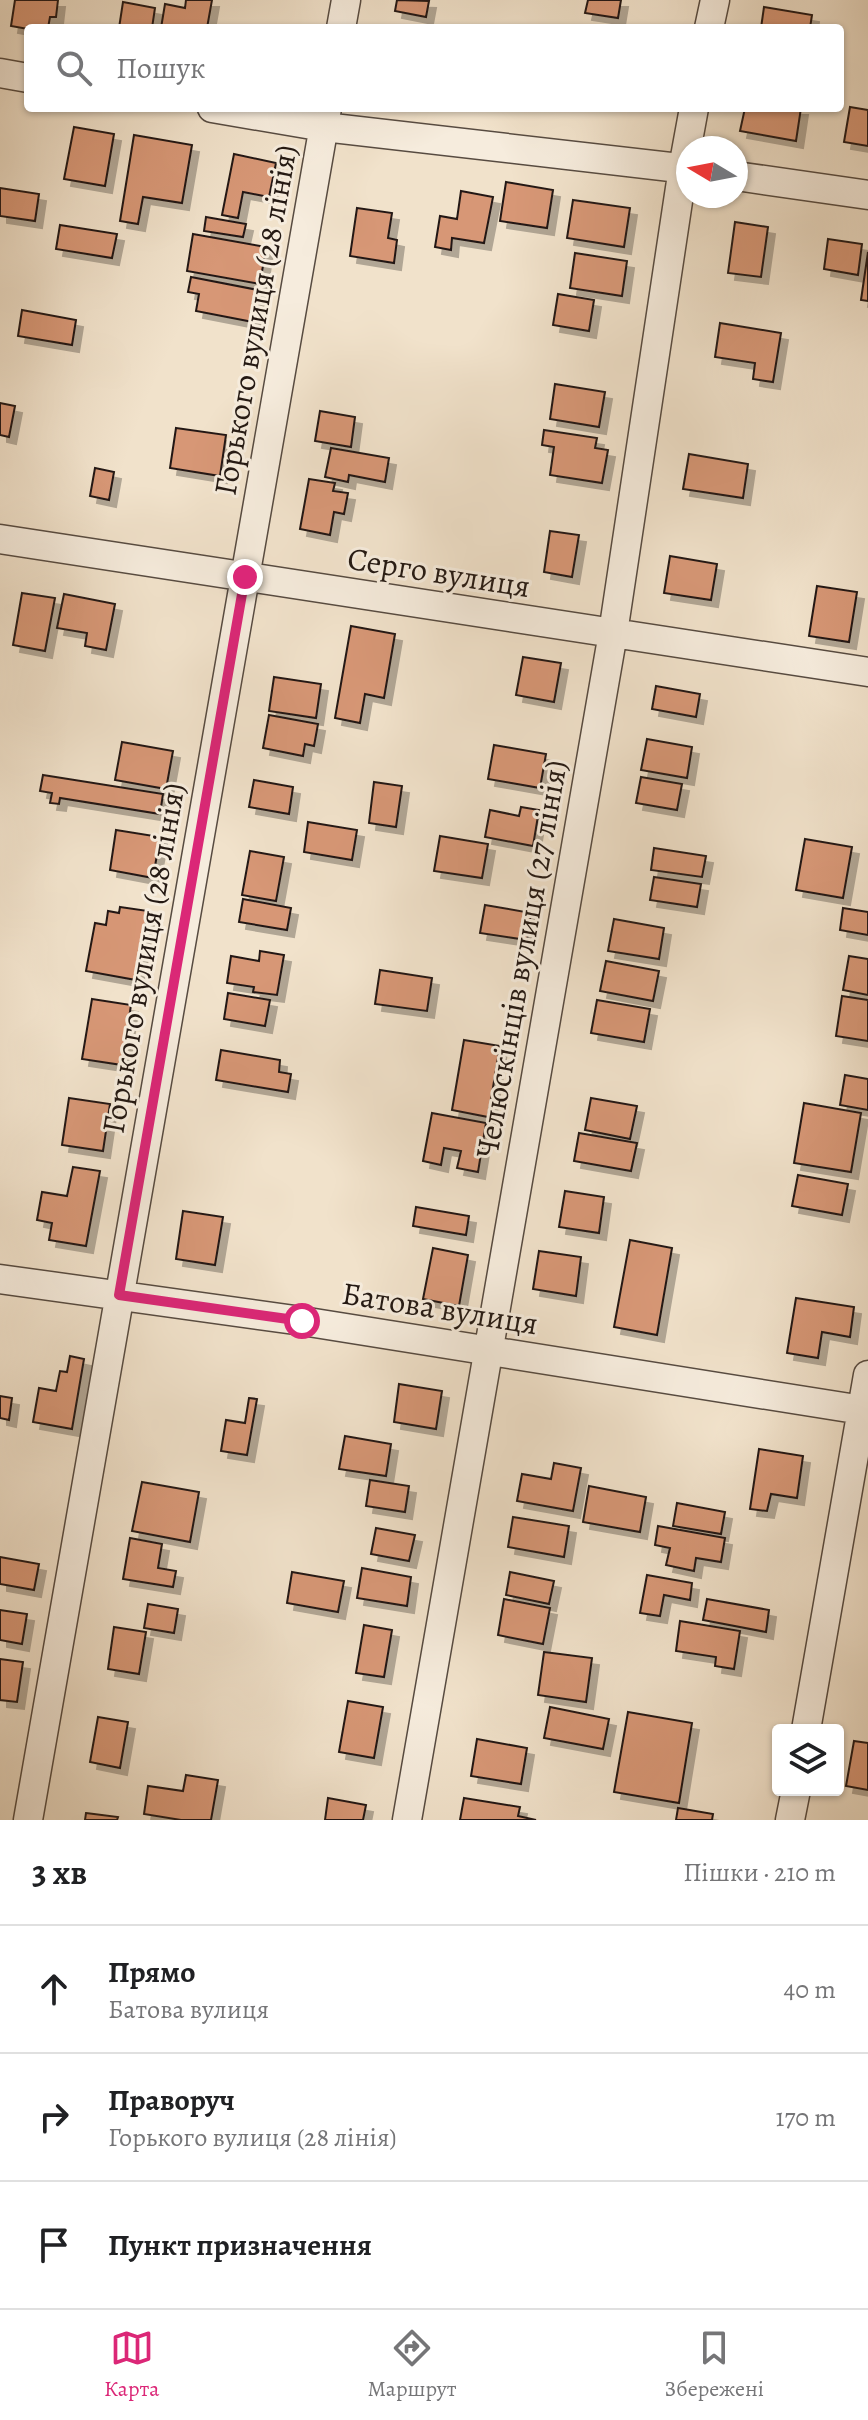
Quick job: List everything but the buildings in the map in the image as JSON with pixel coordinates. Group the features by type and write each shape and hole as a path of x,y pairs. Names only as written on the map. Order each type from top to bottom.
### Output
{"street":[{"path":"342,24 346,0"},
{"path":"710,24 715,0"},
{"path":"0,73 24,77"},
{"path":"257,112 325,118 676,167"},
{"name":"Челюскінців вулиця (27 лiнiя)","path":"690,136 693,112"},
{"name":"Горького вулиця (28 лiнiя)","path":"28,1820 325,118"},
{"path":"748,178 868,195"},
{"name":"Челюскінців вулиця (27 лiнiя)","path":"407,1820 613,633 680,208"},
{"name":"Серго вулиця","path":"0,539 868,672"},
{"name":"Батова вулиця","path":"0,1279 487,1350 865,1410"},
{"path":"807,1724 865,1410 868,1375"},
{"path":"790,1820 795,1796"}],"route":[{"path":"245,577 119,1295 302,1321"}]}
